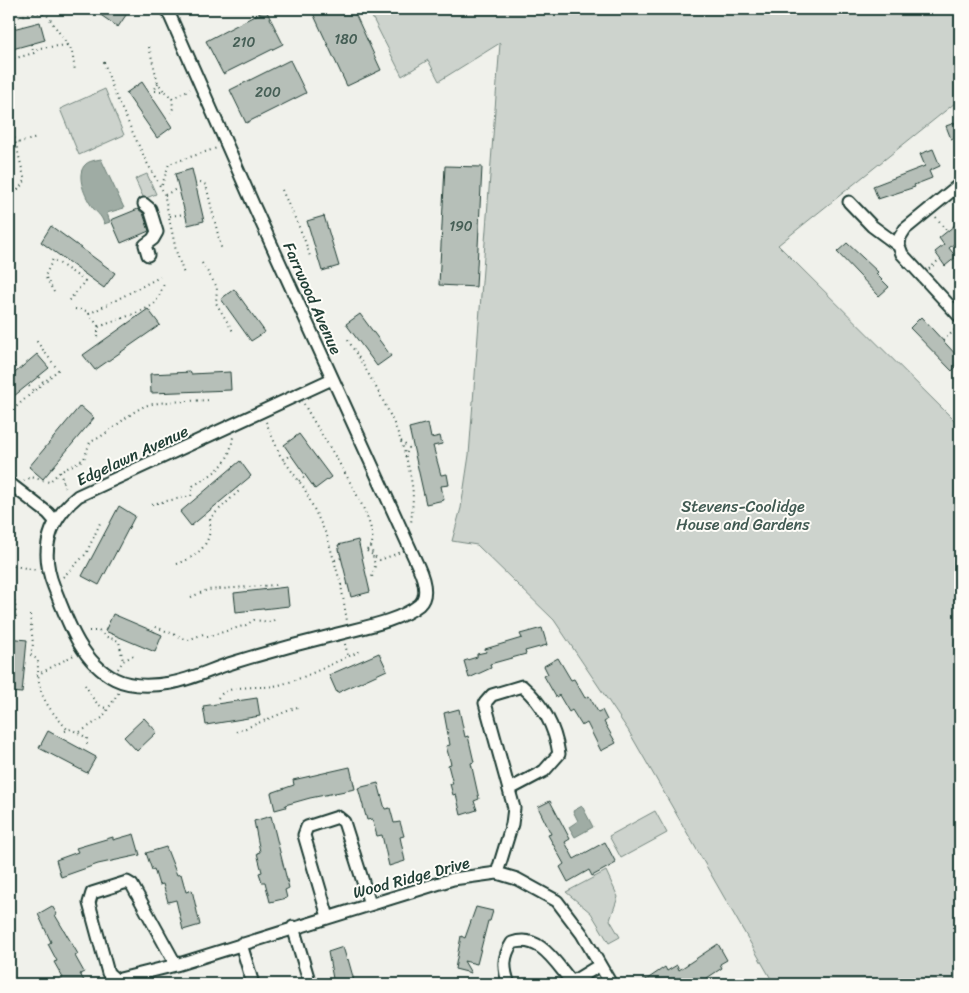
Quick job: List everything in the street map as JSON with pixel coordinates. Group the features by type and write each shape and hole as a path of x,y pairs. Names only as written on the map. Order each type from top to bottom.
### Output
{"street":[{"name":"Farrwood Avenue","path":"167,9 226,145 423,579 423,600 418,606 381,622 350,631"},
{"path":"960,184 905,229 900,237 899,246 902,254 960,317"},
{"path":"849,202 872,226 899,246"},
{"path":"144,204 149,207 157,232 153,239 145,245 148,254"},
{"name":"Edgelawn Avenue","path":"119,680 93,662 83,650 53,584 49,568 49,541 56,521 64,508 74,500 332,379"},
{"path":"9,483 56,521"},
{"path":"119,680 156,685 173,683 236,662 350,631"},
{"path":"510,789 544,771 559,754 553,727 537,700 522,686 492,694 485,703 514,808 512,824 498,872 557,901 582,934 612,984"},
{"path":"328,917 304,836 307,827 338,817 344,822 370,904"},
{"name":"Wood Ridge Drive","path":"176,965 132,885 127,882 92,893 89,903 108,973 116,980 176,965 293,927 453,879 498,872"},
{"path":"293,927 310,984"},
{"path":"509,984 505,972 504,956 512,943 525,940 542,946 571,983 600,965"},
{"path":"242,944 253,984"}],"path":[{"path":"9,19 43,12 72,51 75,71"},
{"path":"31,44 34,53"},
{"path":"9,60 34,53 39,48 68,45"},
{"path":"149,47 158,83 172,98"},
{"path":"104,62 114,92 146,161 162,186 176,251 184,274"},
{"path":"158,83 154,92 164,91"},
{"path":"172,98 200,85"},
{"path":"171,113 172,98"},
{"path":"9,104 13,113 12,128 25,181 9,201"},
{"path":"9,145 36,138"},
{"path":"162,186 168,164 171,162 226,145"},
{"path":"200,182 206,185 222,251"},
{"path":"165,196 178,188"},
{"path":"9,189 15,194"},
{"path":"282,190 297,226 304,235 310,257"},
{"path":"930,210 947,232"},
{"path":"169,216 185,214"},
{"path":"54,292 45,276 53,259 84,281 67,303"},
{"path":"921,275 940,259"},
{"path":"202,263 217,287 216,303 234,333"},
{"path":"89,314 160,278"},
{"path":"96,337 99,327 122,317 128,318 155,304 165,282"},
{"path":"75,309 87,311 99,327"},
{"path":"943,341 960,325"},
{"path":"9,413 45,384 58,370 35,339"},
{"path":"348,340 383,397 401,441 412,486 411,526"},
{"path":"9,364 19,364"},
{"path":"39,377 45,384"},
{"path":"29,386 35,392"},
{"path":"300,394 311,419 344,468 370,524 373,541 367,551 380,560"},
{"path":"22,483 31,477 49,482 60,472 84,459 90,442 99,438 112,426 146,406 210,400"},
{"path":"9,402 14,408"},
{"path":"262,412 284,460 299,481 320,519 335,560 341,586 344,613 350,631"},
{"path":"152,504 191,496 193,486 221,469 232,447 233,436 230,428"},
{"path":"401,441 409,448 405,457"},
{"path":"284,460 290,455"},
{"path":"60,472 64,488 74,500"},
{"path":"299,481 306,476"},
{"path":"210,518 239,491 237,488"},
{"path":"177,564 193,558 201,549 211,528 210,518 207,515"},
{"path":"53,584 86,554 101,521"},
{"path":"371,546 375,566"},
{"path":"372,577 375,566 380,560 410,549"},
{"path":"335,560 342,558"},
{"path":"9,565 31,570 49,568"},
{"path":"341,586 348,584"},
{"path":"190,597 207,590 275,585 276,588"},
{"path":"9,587 14,601 16,617"},
{"path":"248,587 249,592"},
{"path":"30,614 33,644 31,655 38,660 38,689 56,720 66,730 80,732 88,728 103,715 108,708 119,680 123,661 119,641 104,636 99,631 89,631"},
{"path":"207,637 246,625 254,620 271,622 276,618"},
{"path":"154,632 156,627 176,638 188,640 206,633"},
{"path":"37,675 83,650"},
{"path":"218,698 227,691 274,686 309,674 358,652 363,653"},
{"path":"123,661 136,654"},
{"path":"85,685 94,700 102,707 108,708"},
{"path":"236,732 300,706"},
{"path":"102,707 103,715"},
{"path":"86,748 88,728"},
{"path":"80,732 86,738"}],"green space":[{"name":"Stevens-Coolidge House and Gardens","path":"368,9 960,9 960,99 778,245 960,426 960,984 774,984 628,730 554,620 477,545 452,541 461,508 469,455 500,43 439,81 428,60 402,76"},
{"path":"105,89 124,135 79,155 60,109"},
{"path":"147,174 156,194 144,199 135,179"},
{"path":"655,811 667,833 621,858 609,836"},
{"path":"606,871 618,897 610,920 620,937 609,943 591,913 566,892"}],"shaded area":[{"path":"101,159 124,208 107,213 110,222 104,224 87,199 81,180 81,174 86,164"},
{"path":"582,806 593,827 575,837 569,827 578,821 573,811"}],"building":[{"path":"92,9 130,9 118,27"},
{"path":"311,9 353,9 381,70 347,86"},
{"path":"266,10 283,44 223,74 206,41"},
{"path":"40,22 45,40 9,50 9,30"},
{"path":"290,60 306,93 246,123 230,90"},
{"path":"142,82 172,127 157,138 126,93"},
{"path":"960,121 960,135 951,139 946,126"},
{"path":"933,149 940,166 929,171 932,178 914,185 915,187 878,199 873,186 925,166 920,154"},
{"path":"445,166 482,167 476,287 439,285"},
{"path":"192,169 204,221 188,225 175,174"},
{"path":"138,209 143,213 149,231 121,243 111,220"},
{"path":"324,216 339,266 322,271 307,221"},
{"path":"960,221 960,239 949,248 956,257 945,266 935,252 944,245 939,238"},
{"path":"51,226 115,273 104,288 41,242"},
{"path":"847,243 878,272 876,274 889,287 879,296 837,252"},
{"path":"234,289 265,332 251,341 221,299"},
{"path":"148,309 160,325 95,370 83,355"},
{"path":"360,314 391,356 377,366 346,324"},
{"path":"921,317 960,359 960,363 952,371 910,328"},
{"path":"37,354 49,368 9,400 9,378"},
{"path":"191,372 191,374 230,372 231,390 151,393 150,374"},
{"path":"80,406 94,418 43,479 29,467"},
{"path":"428,423 431,438 440,436 442,444 433,446 441,475 447,474 449,485 441,486 444,500 426,504 409,428"},
{"path":"299,434 331,477 315,489 284,445"},
{"path":"240,461 251,476 191,526 180,512"},
{"path":"119,506 135,516 99,585 82,576"},
{"path":"358,540 370,592 351,597 338,545"},
{"path":"287,587 289,606 236,612 234,593"},
{"path":"113,614 162,635 155,652 105,631"},
{"path":"542,628 547,645 525,651 526,654 490,664 491,668 469,678 464,661 477,657 477,654 486,652 485,649 522,638 520,634"},
{"path":"9,638 27,640 22,693 9,692"},
{"path":"379,653 387,670 337,693 329,675"},
{"path":"558,658 571,680 574,679 585,698 589,696 598,712 602,710 607,720 604,722 616,743 601,751 587,723 582,726 572,710 569,712 559,695 556,697 544,676 548,674 544,666"},
{"path":"257,698 260,716 206,725 203,706"},
{"path":"459,709 465,737 468,736 474,762 471,763 479,799 474,801 477,810 461,815 456,794 453,795 450,784 453,784 448,765 451,764 446,746 450,745 444,713"},
{"path":"144,718 157,732 137,751 124,737"},
{"path":"48,731 96,757 87,773 39,748"},
{"path":"350,767 355,789 310,798 275,810 271,793 294,785 293,780"},
{"path":"378,783 385,809 390,808 394,823 400,822 404,836 400,837 405,861 389,866 382,835 377,836 372,819 367,820 358,788"},
{"path":"550,801 570,839 565,842 574,859 605,842 616,863 592,876 589,870 568,882 560,867 564,864 548,835 551,834 538,807"},
{"path":"271,816 289,888 285,890 287,898 270,902 265,882 262,882 259,873 262,872 257,853 260,852 254,821"},
{"path":"134,834 140,855 98,864 61,877 56,860 78,852 76,848 113,837 113,840"},
{"path":"166,847 177,875 181,874 186,892 192,890 200,925 183,930 176,900 168,902 163,884 159,885 154,869 152,870 146,853"},
{"path":"52,906 57,914 55,915 78,954 75,956 84,972 80,974 86,984 52,984 63,978 54,962 57,961 48,944 51,942 38,914"},
{"path":"476,907 493,911 490,921 488,921 477,964 464,961 471,973 455,969 461,936 465,938"},
{"path":"718,944 727,960 720,964 722,968 698,984 640,984 665,967 667,971 677,965 679,970"},
{"path":"343,947 355,984 334,984 328,952"}]}
